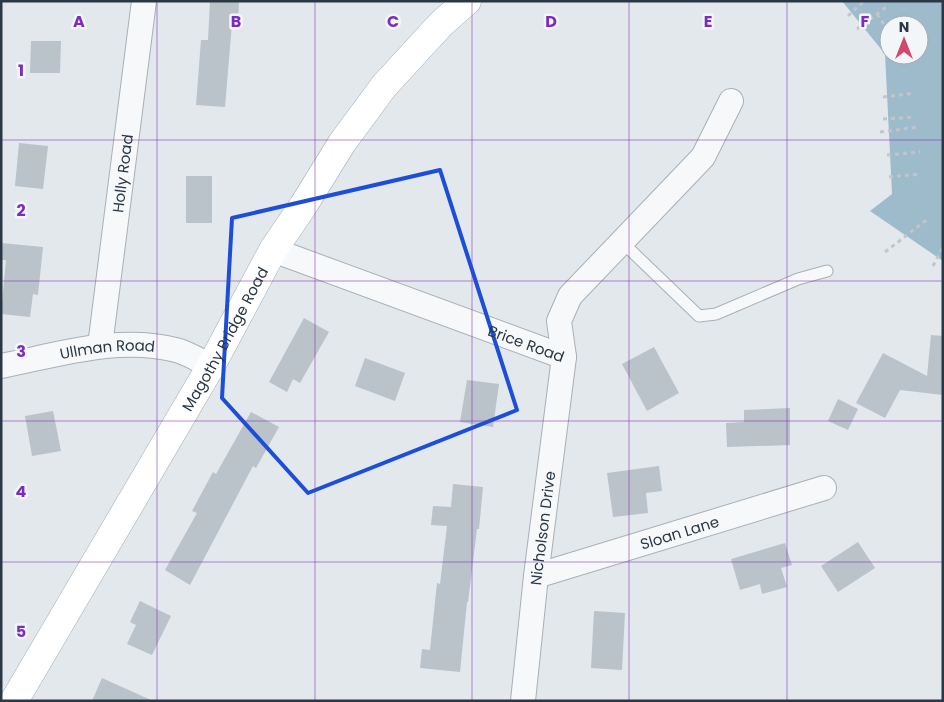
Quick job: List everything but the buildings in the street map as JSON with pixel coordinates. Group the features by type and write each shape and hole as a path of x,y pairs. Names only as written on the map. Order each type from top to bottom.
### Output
{"main road":[{"name":"Magothy Bridge Road","path":"14,701 211,366 273,250 342,143 384,86 441,24 467,1"}],"street":[{"name":"Holly Road","path":"100,346 144,1"},
{"name":"Brice Road","path":"273,250 564,357 559,321 570,296 703,157 731,101"},
{"name":"Ullman Road","path":"1,366 100,346 140,344 177,350 211,366"},
{"name":"Nicholson Drive","path":"524,701 536,576 564,357"},
{"name":"Sloan Lane","path":"536,576 824,488"}],"lane":[{"path":"622,242 699,316 716,314 798,279 827,271"}],"path":[{"path":"848,16 864,1"},
{"path":"857,29 889,5"},
{"path":"876,14 879,18"},
{"path":"883,97 914,93"},
{"path":"884,119 914,116"},
{"path":"880,132 918,127"},
{"path":"887,155 920,152"},
{"path":"889,177 920,174"},
{"path":"885,252 929,218"},
{"path":"933,266 943,247"}],"highlighted area":[{"path":"440,170 517,410 308,493 222,398 232,218"}],"water":[{"path":"842,1 943,1 943,261 870,211 892,194 886,65 929,65 929,15 879,15 879,47"}]}
